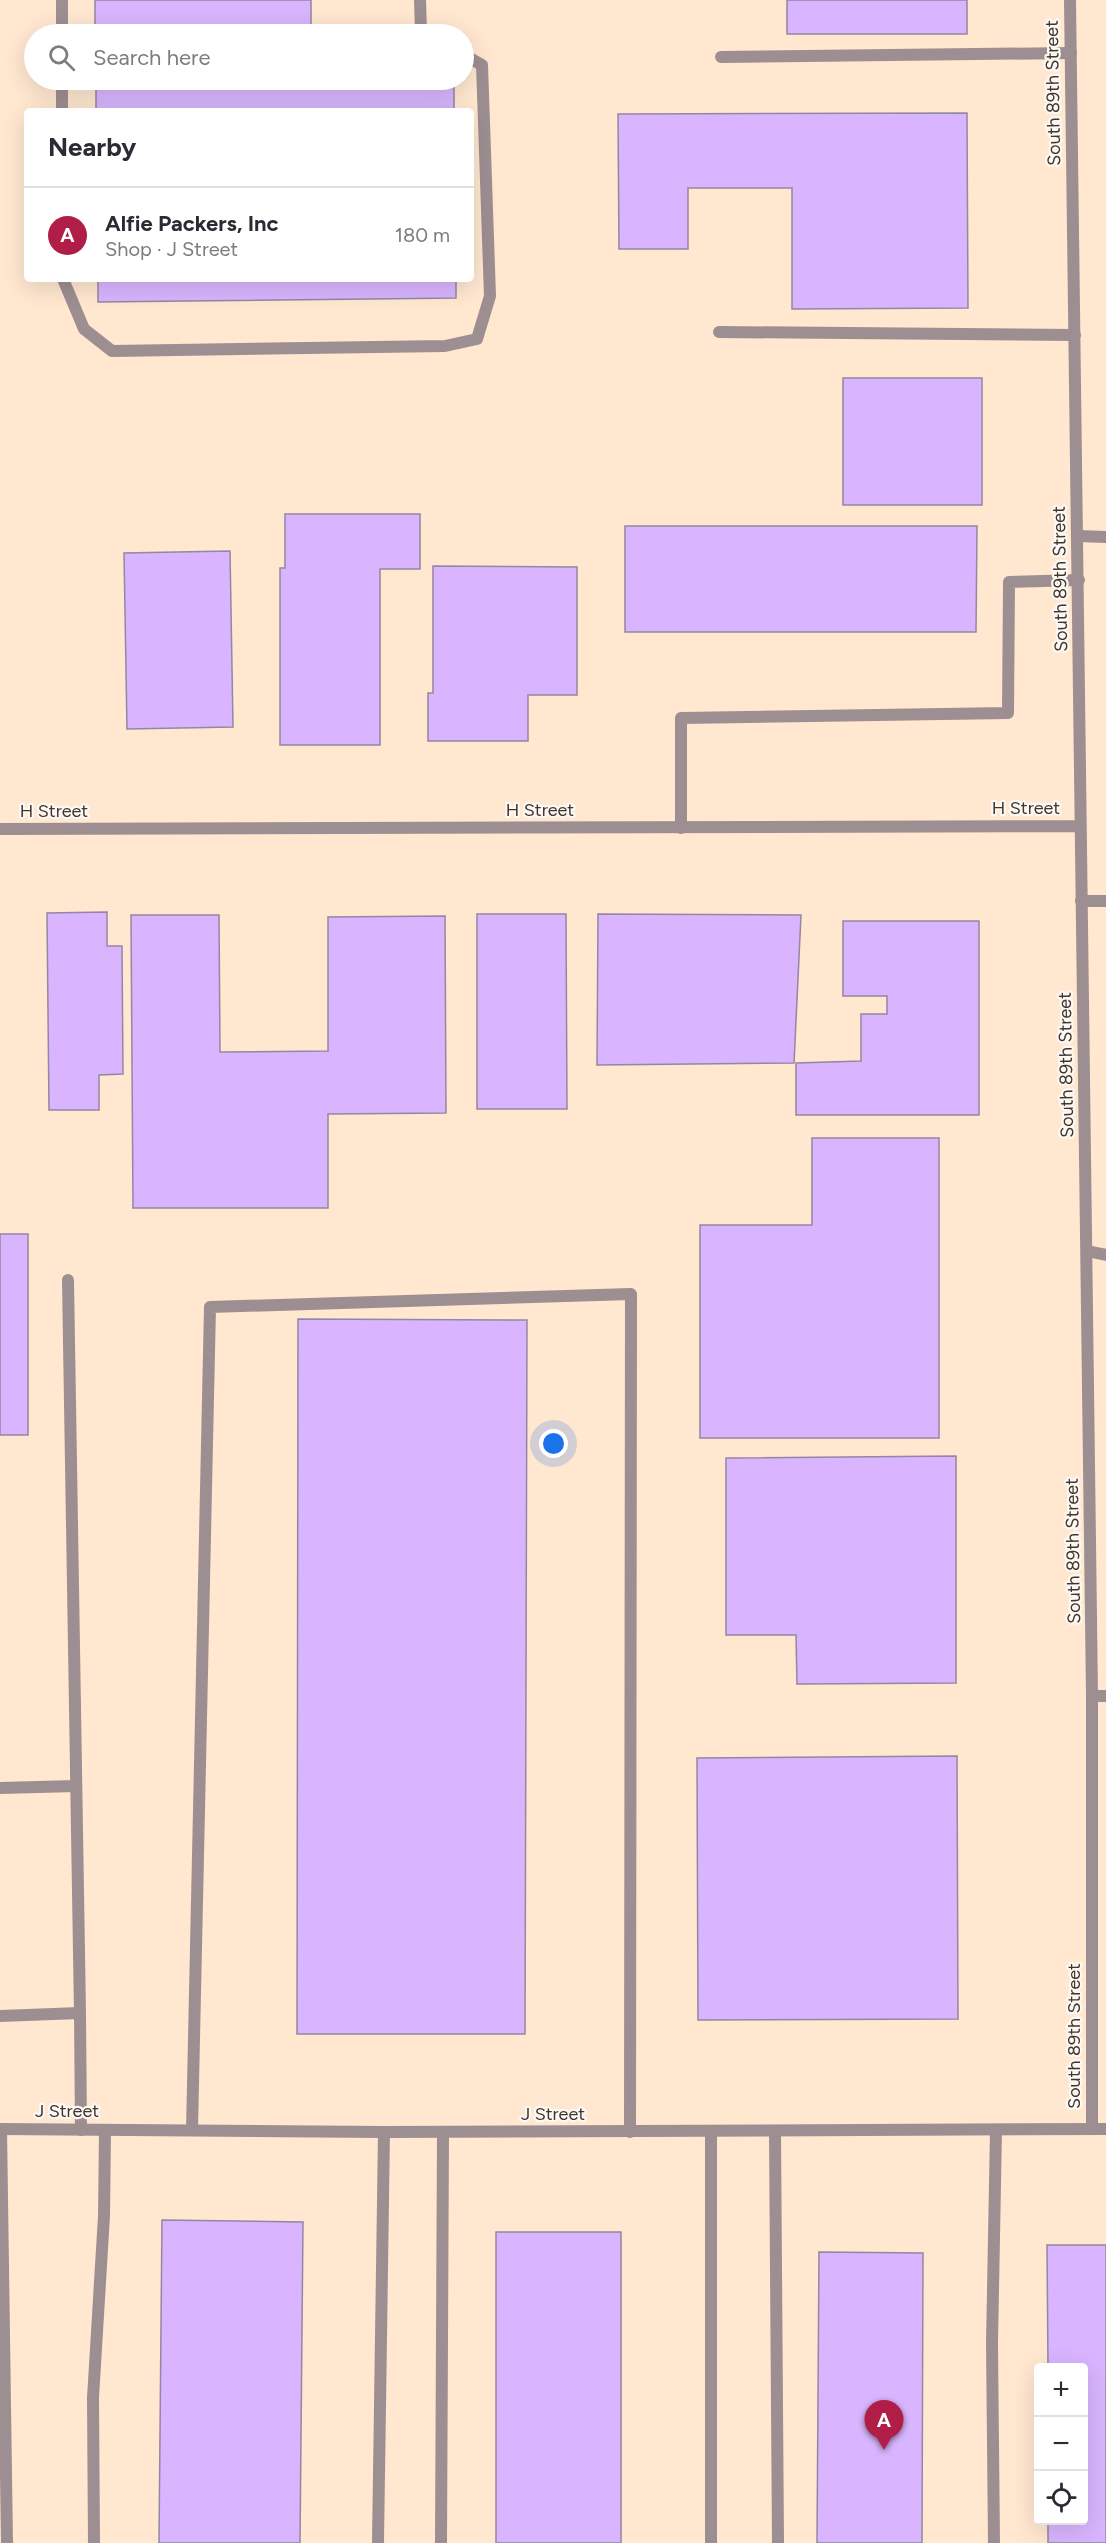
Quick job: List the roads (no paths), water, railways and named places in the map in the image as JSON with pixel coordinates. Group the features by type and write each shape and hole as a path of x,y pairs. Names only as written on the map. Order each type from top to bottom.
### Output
{"street":[{"path":"62,0 62,24"},
{"path":"420,0 421,24"},
{"name":"South 89th Street","path":"1070,0 1092,1696 1092,2129"},
{"path":"721,57 1071,53"},
{"path":"64,282 84,329 112,351 445,346 477,339 490,296 482,65 474,61"},
{"path":"62,90 62,108"},
{"path":"719,332 1075,335"},
{"path":"1078,536 1106,537"},
{"path":"681,828 681,718 1008,712 1009,582 1079,580"},
{"name":"H Street","path":"0,829 1080,826"},
{"path":"1081,901 1106,901"},
{"path":"1087,1251 1106,1255"},
{"path":"68,1280 81,2130"},
{"path":"192,2130 210,1307 631,1294 630,2132"},
{"path":"1092,1696 1106,1696"},
{"path":"0,1788 76,1786"},
{"path":"0,2016 80,2013"},
{"path":"0,2129 7,2543"},
{"name":"J Street","path":"0,2129 775,2132 1106,2129"},
{"path":"94,2543 93,2398 104,2216 105,2130"},
{"path":"994,2543 992,2344 996,2130"},
{"path":"378,2543 384,2132"},
{"path":"441,2543 443,2132"},
{"path":"711,2132 711,2543"},
{"path":"775,2132 778,2543"}],"place":[{"name":"Alfie Packers, Inc","path":"884,2450"}]}
